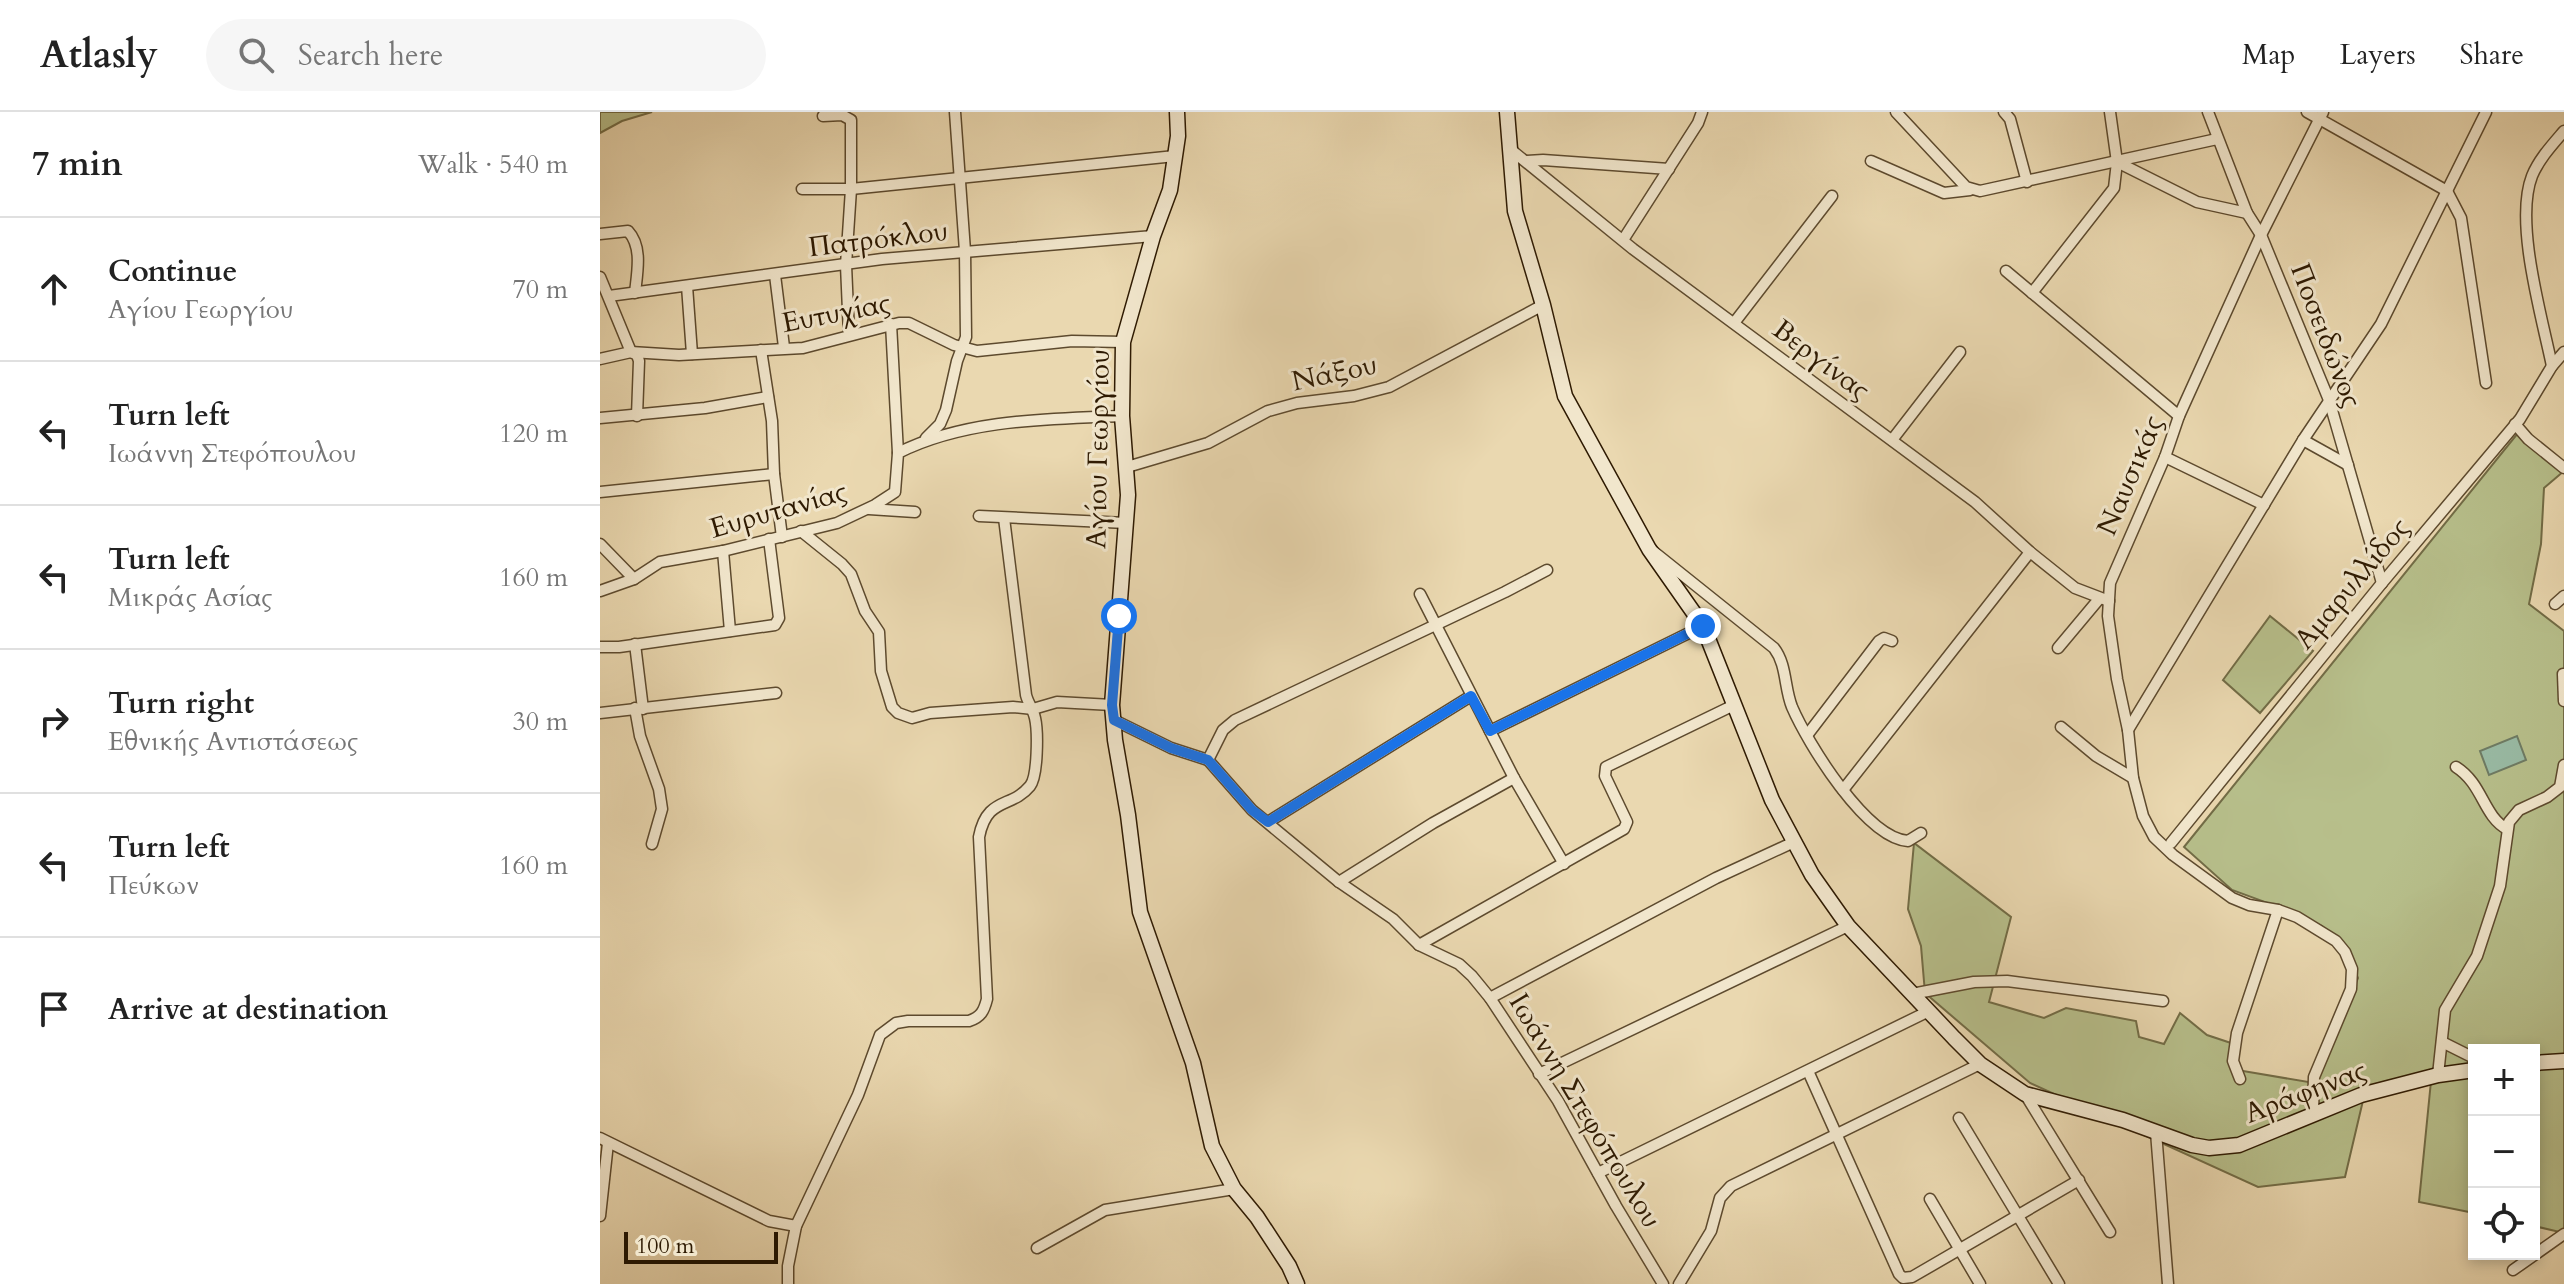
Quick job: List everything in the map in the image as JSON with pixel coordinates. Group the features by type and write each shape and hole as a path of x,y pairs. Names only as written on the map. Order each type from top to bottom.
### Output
{"main road":[{"name":"Αγίου Γεωργίου","path":"1177,112 1170,190 1153,236 1123,342 1126,523 1113,712 1140,912 1193,1063 1212,1146 1234,1189 1257,1217 1297,1284"},
{"name":"Αράφηνας","path":"1507,112 1515,211 1543,305 1565,396 1649,549 1703,626 1772,800 1829,902 1848,926 1980,1064 2025,1094 2123,1120 2198,1147 2228,1148 2361,1095 2438,1075 2468,1071"},
{"path":"2540,1063 2564,1061"}],"street":[{"path":"891,324 898,453 924,439 940,424 957,361 964,348 967,296 955,112"},
{"path":"1623,240 1699,122 1702,112"},
{"path":"1896,112 1975,190"},
{"path":"2004,112 2010,119 2027,182"},
{"path":"2032,293 2114,188 2117,162 2110,112"},
{"name":"Ποσειδώνος","path":"2208,112 2247,213 2261,235 2329,400 2382,583"},
{"path":"2307,112 2321,116 2447,191 2461,218 2486,383"},
{"path":"2128,730 2303,440 2381,324 2486,112"},
{"path":"823,116 842,115 851,120 846,265 849,334"},
{"name":"Ναυσικάς","path":"2186,865 2154,837 2143,816 2133,778 2128,730 2104,600 2165,457 2179,416 2261,235 2321,116"},
{"path":"2552,366 2526,226 2526,201 2530,180 2539,161 2564,131"},
{"path":"1871,161 1942,193 2027,182 2217,139"},
{"name":"Βεργίνας","path":"1510,149 1623,240 1975,502 2075,588 2104,600"},
{"path":"802,189 851,189 1175,156"},
{"path":"1527,161 1669,169"},
{"path":"2117,162 2197,202 2247,213"},
{"path":"1734,323 1832,196"},
{"path":"600,234 628,231 633,237 637,257 635,293"},
{"name":"Πατρόκλου","path":"609,296 965,251 1153,236"},
{"path":"2006,271 2179,416"},
{"path":"775,275 784,347"},
{"path":"600,277 631,352 637,355 641,367 637,416"},
{"path":"687,286 692,354"},
{"name":"Νάξου","path":"1127,467 1208,443 1268,411 1389,387 1543,305"},
{"name":"Ευτυχίας","path":"600,359 631,352 692,354 812,346 891,324 909,323 977,351 1072,341 1123,342"},
{"path":"761,350 772,421 774,474 782,537"},
{"path":"1892,440 1960,352"},
{"name":"Αμαρυλλίδος","path":"2171,843 2515,424 2564,352"},
{"path":"600,418 705,408 768,397"},
{"path":"924,439 990,426 1060,418 1122,416"},
{"path":"2515,424 2528,439 2564,468"},
{"path":"2303,440 2348,465"},
{"name":"Ευρυτανίας","path":"600,591 634,579 660,562 723,551 837,523 895,492 898,453"},
{"path":"2165,457 2264,505"},
{"path":"600,492 774,474"},
{"path":"867,508 915,512"},
{"path":"979,516 1126,523"},
{"path":"788,1284 788,1266 796,1226 858,1095 880,1035 896,1023 969,1021 978,1018 985,1009 979,837 986,816 1027,789 1035,776 1036,722 1026,695 1004,518"},
{"path":"801,531 851,574 865,611 879,632 881,671 890,702 898,713 912,718 930,713 1033,709 1057,702 1113,712 1171,748 1208,760 1223,730 1235,720 1547,570"},
{"path":"600,647 772,626 779,621 769,539"},
{"path":"600,544 634,579"},
{"path":"1649,549 1774,648 1782,661 1792,706 1843,790 1890,837 1908,841 1921,833"},
{"path":"723,551 730,631"},
{"path":"1843,790 2030,552"},
{"path":"1420,594 1514,778 1564,864"},
{"path":"2555,604 2564,596"},
{"path":"2058,648 2104,600"},
{"path":"1490,731 1703,626"},
{"path":"1808,734 1879,641 1884,638 1892,641"},
{"path":"635,644 640,736 659,789 662,809 652,844"},
{"path":"2563,674 2564,701"},
{"path":"600,713 776,693"},
{"path":"1268,822 1471,696"},
{"path":"1419,945 1626,827 1627,819 1604,773 1606,767 1734,705"},
{"path":"2061,727 2096,756 2133,778"},
{"name":"Ιωάννη Στεφόπουλου","path":"1208,760 1252,810 1339,882 1393,919 1419,945 1459,964 1490,998 1558,1101 1663,1284"},
{"path":"2438,1075 2445,1010 2477,956 2500,886 2509,822 2519,810 2560,787 2564,765"},
{"path":"2456,767 2469,775 2497,823 2507,829"},
{"path":"1339,882 1433,823 1514,778"},
{"path":"2154,837 2166,839 2179,851 2186,865 2241,902 2297,917 2336,941 2345,952 2353,981 2348,1000 2314,1077 2313,1112"},
{"path":"1490,998 1716,878 1794,842"},
{"path":"2240,1079 2233,1061 2237,1033 2278,910"},
{"path":"1539,1074 1848,926"},
{"path":"1912,994 1974,982 2007,981 2163,1001"},
{"path":"1598,1173 1929,1011"},
{"path":"2442,1042 2468,1055"},
{"path":"1679,1284 1711,1231 1720,1198 1731,1186 1980,1064"},
{"path":"1808,1071 1899,1274 1906,1279 2079,1180"},
{"path":"2025,1094 2110,1232"},
{"path":"1959,1118 2059,1284"},
{"path":"2156,1132 2168,1284"},
{"path":"600,1216 604,1141 769,1221 796,1226"},
{"path":"1037,1248 1105,1210 1234,1189"},
{"path":"1930,1199 1980,1284"},
{"path":"2513,1270 2564,1234"}],"shaded area":[{"path":"600,112 652,112 622,121 600,133"},
{"path":"2522,428 2564,471 2544,488 2541,544 2529,604 2564,631 2564,1233 2540,1227 2540,1044 2468,1044 2468,1212 2419,1202 2432,1071 2365,1092 2345,1177 2258,1187 2030,1083 1925,993 1921,946 1908,909 1914,843 2011,917 1989,1002 2044,1018 2066,1008 2136,1021 2139,1037 2164,1044 2180,1013 2207,1035 2231,1043 2231,1069 2314,1083 2358,978 2343,945 2322,926 2232,890 2184,847"},
{"path":"2270,616 2313,651 2260,713 2223,680"},
{"path":"2517,736 2526,760 2489,775 2480,751"}],"route":[{"path":"1119,616 1112,705 1114,720 1171,748 1208,760 1252,810 1268,822 1471,696 1490,731 1703,626"}]}
